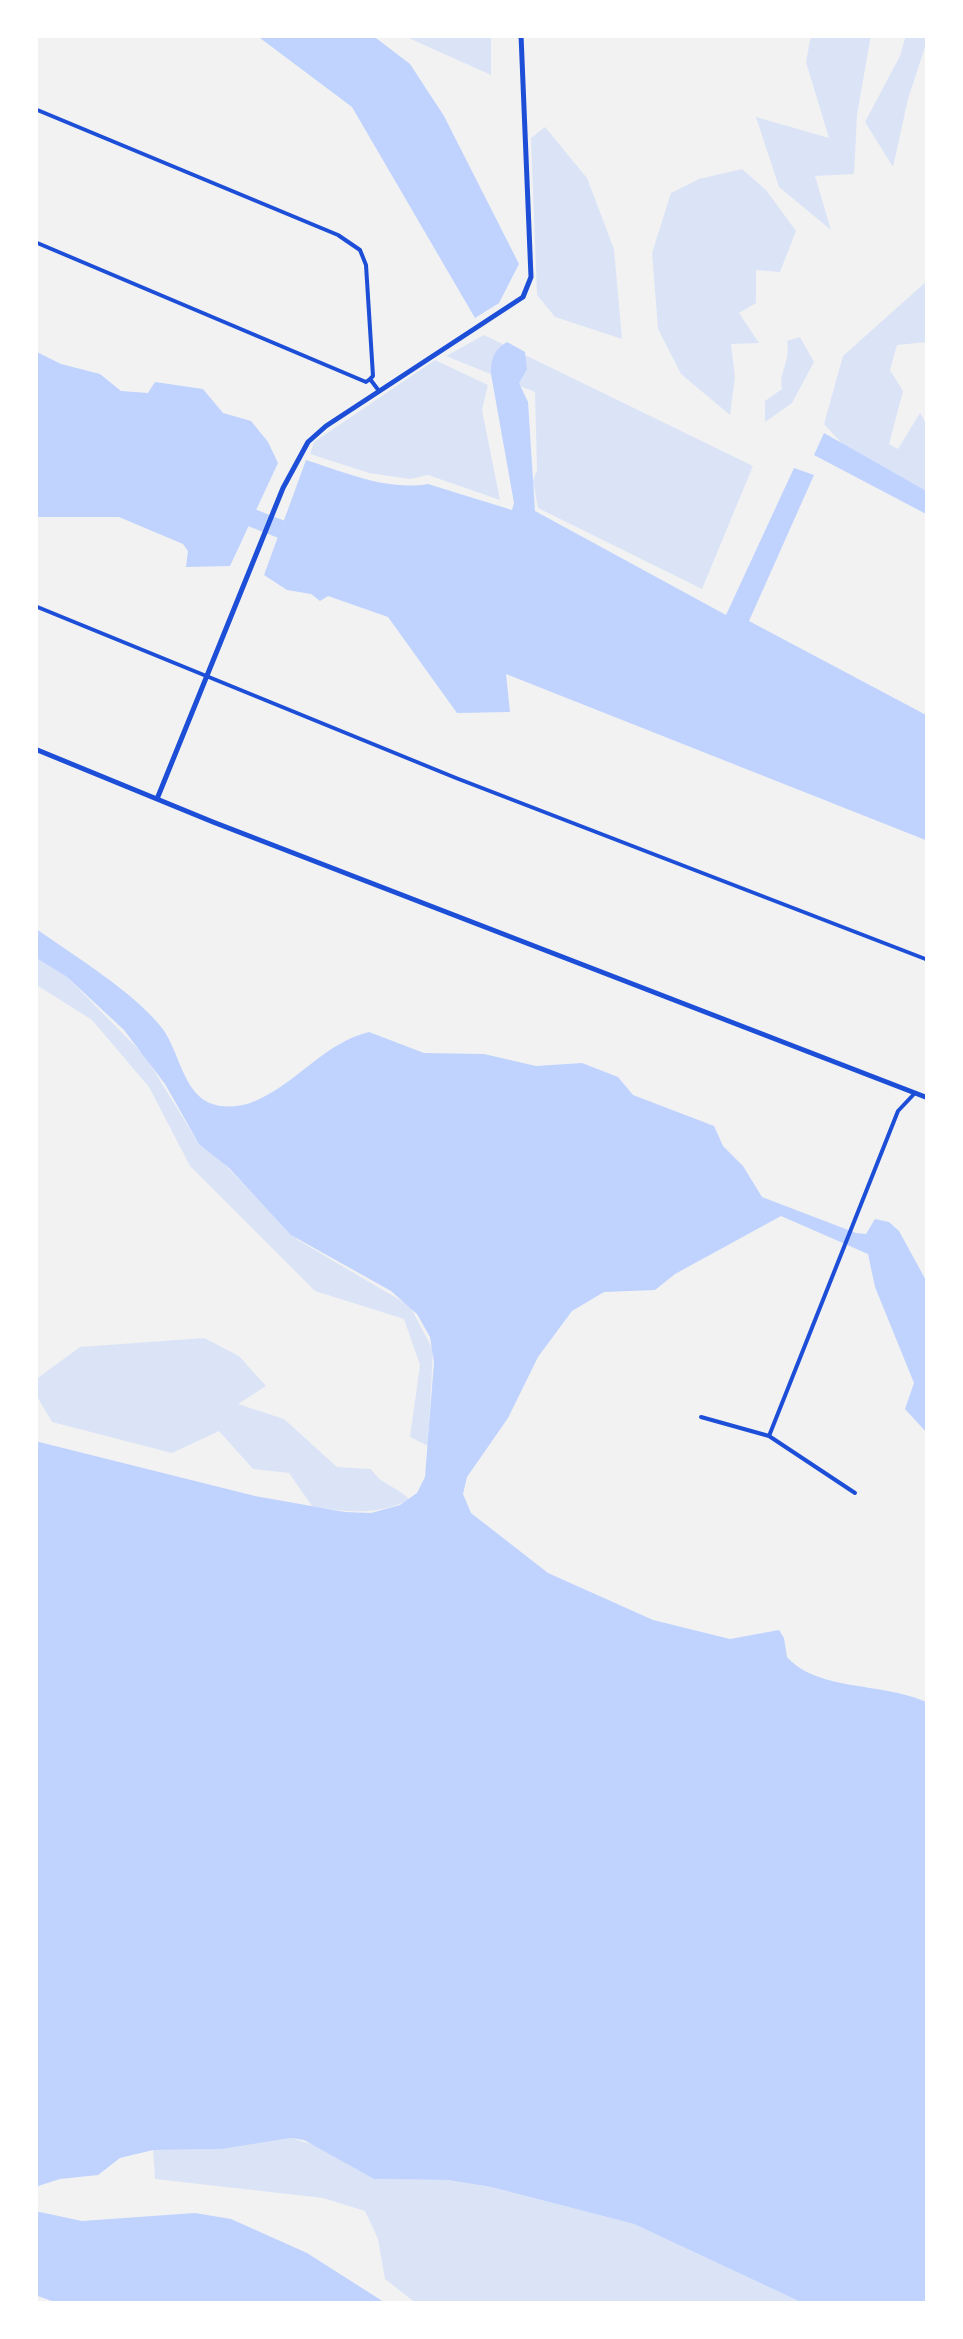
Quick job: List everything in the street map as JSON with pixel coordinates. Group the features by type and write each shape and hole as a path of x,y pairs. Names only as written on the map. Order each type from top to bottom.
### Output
{"street":[{"path":"157,799 247,572 308,442 326,426 523,296 531,278 521,35"},
{"path":"35,109 281,209 338,234 360,250 366,265 373,376 366,382 35,242"},
{"path":"370,379 379,391"},
{"path":"35,606 456,778 928,960"},
{"path":"35,750 928,1098"},
{"path":"769,1436 898,1111 915,1092"},
{"path":"701,1417 769,1436 854,1494"}],"shaded area":[{"path":"402,35 491,35 491,75"},
{"path":"811,35 871,35 857,115 854,174 815,176 831,230 779,187 756,117 829,138 806,62"},
{"path":"906,35 928,38 908,99 893,167 865,122 900,56"},
{"path":"545,127 587,178 614,249 622,339 555,317 537,295 531,138"},
{"path":"742,169 766,190 796,231 780,272 756,270 756,303 739,313 759,343 731,344 735,377 730,415 681,374 658,329 652,253 671,193 699,179"},
{"path":"928,280 928,342 897,345 890,370 903,391 889,444 898,449 920,413 928,430 928,492 845,447 824,424 843,356"},
{"path":"484,335 753,466 702,589 538,508 533,481 537,470 535,392 446,356"},
{"path":"800,337 814,362 792,403 765,422 765,401 782,389 787,341"},
{"path":"435,360 488,385 482,410 500,500 428,475 410,479 369,473 310,454 314,442"},
{"path":"35,956 67,977 145,1056 196,1139 298,1240 410,1306 433,1350 428,1446 410,1437 420,1365 404,1319 315,1291 190,1166 149,1087 92,1020 35,984"},
{"path":"204,1338 239,1356 266,1386 238,1404 284,1419 337,1467 371,1469 410,1500 362,1511 312,1506 289,1473 253,1469 219,1431 172,1453 52,1422 35,1393 35,1380 80,1347"},
{"path":"291,2138 314,2145 374,2179 448,2180 491,2187 634,2224 805,2304 417,2304 385,2279 378,2239 365,2211 323,2198 155,2179 153,2150 222,2149"}],"water":[{"path":"256,35 372,35 410,64 444,116 519,264 499,303 475,318 352,107"},
{"path":"507,342 525,352 527,369 519,383 528,402 535,511 726,615 794,468 814,475 749,621 928,716 928,841 506,674 510,712 457,713 388,617 328,596 320,601 311,594 287,590 264,575 306,460 381,483 428,484 512,510 514,503 491,374 494,355"},
{"path":"35,351 61,364 100,374 121,391 148,393 155,382 203,389 223,413 251,421 278,463 230,566 186,567 188,551 183,544 119,517 35,517"},
{"path":"824,433 928,492 928,515 814,455"},
{"path":"35,928 150,1014 167,1036 193,1089 210,1103 231,1106 266,1096 337,1045 369,1032 424,1053 484,1054 536,1066 582,1063 618,1077 633,1095 714,1126 723,1146 743,1166 762,1197 856,1233 866,1234 875,1219 889,1222 899,1231 928,1284 928,1434 905,1409 914,1383 875,1287 868,1254 781,1216 675,1274 655,1290 604,1292 572,1311 538,1357 508,1418 467,1477 463,1494 471,1513 548,1573 653,1620 730,1639 779,1630 787,1657 816,1676 928,1703 928,2304 805,2304 634,2224 491,2187 448,2180 374,2179 304,2140 291,2138 222,2149 153,2150 120,2158 98,2175 60,2179 35,2187 35,1441 255,1496 371,1513 400,1505 417,1493 425,1477 434,1362 430,1337 417,1314 391,1291 291,1235 229,1168 199,1144 165,1084 124,1030 67,977 35,957"},
{"path":"35,2211 82,2221 195,2213 231,2219 307,2253 387,2304 60,2304 35,2295"}],"waterway":[{"path":"232,510 301,537"}]}
